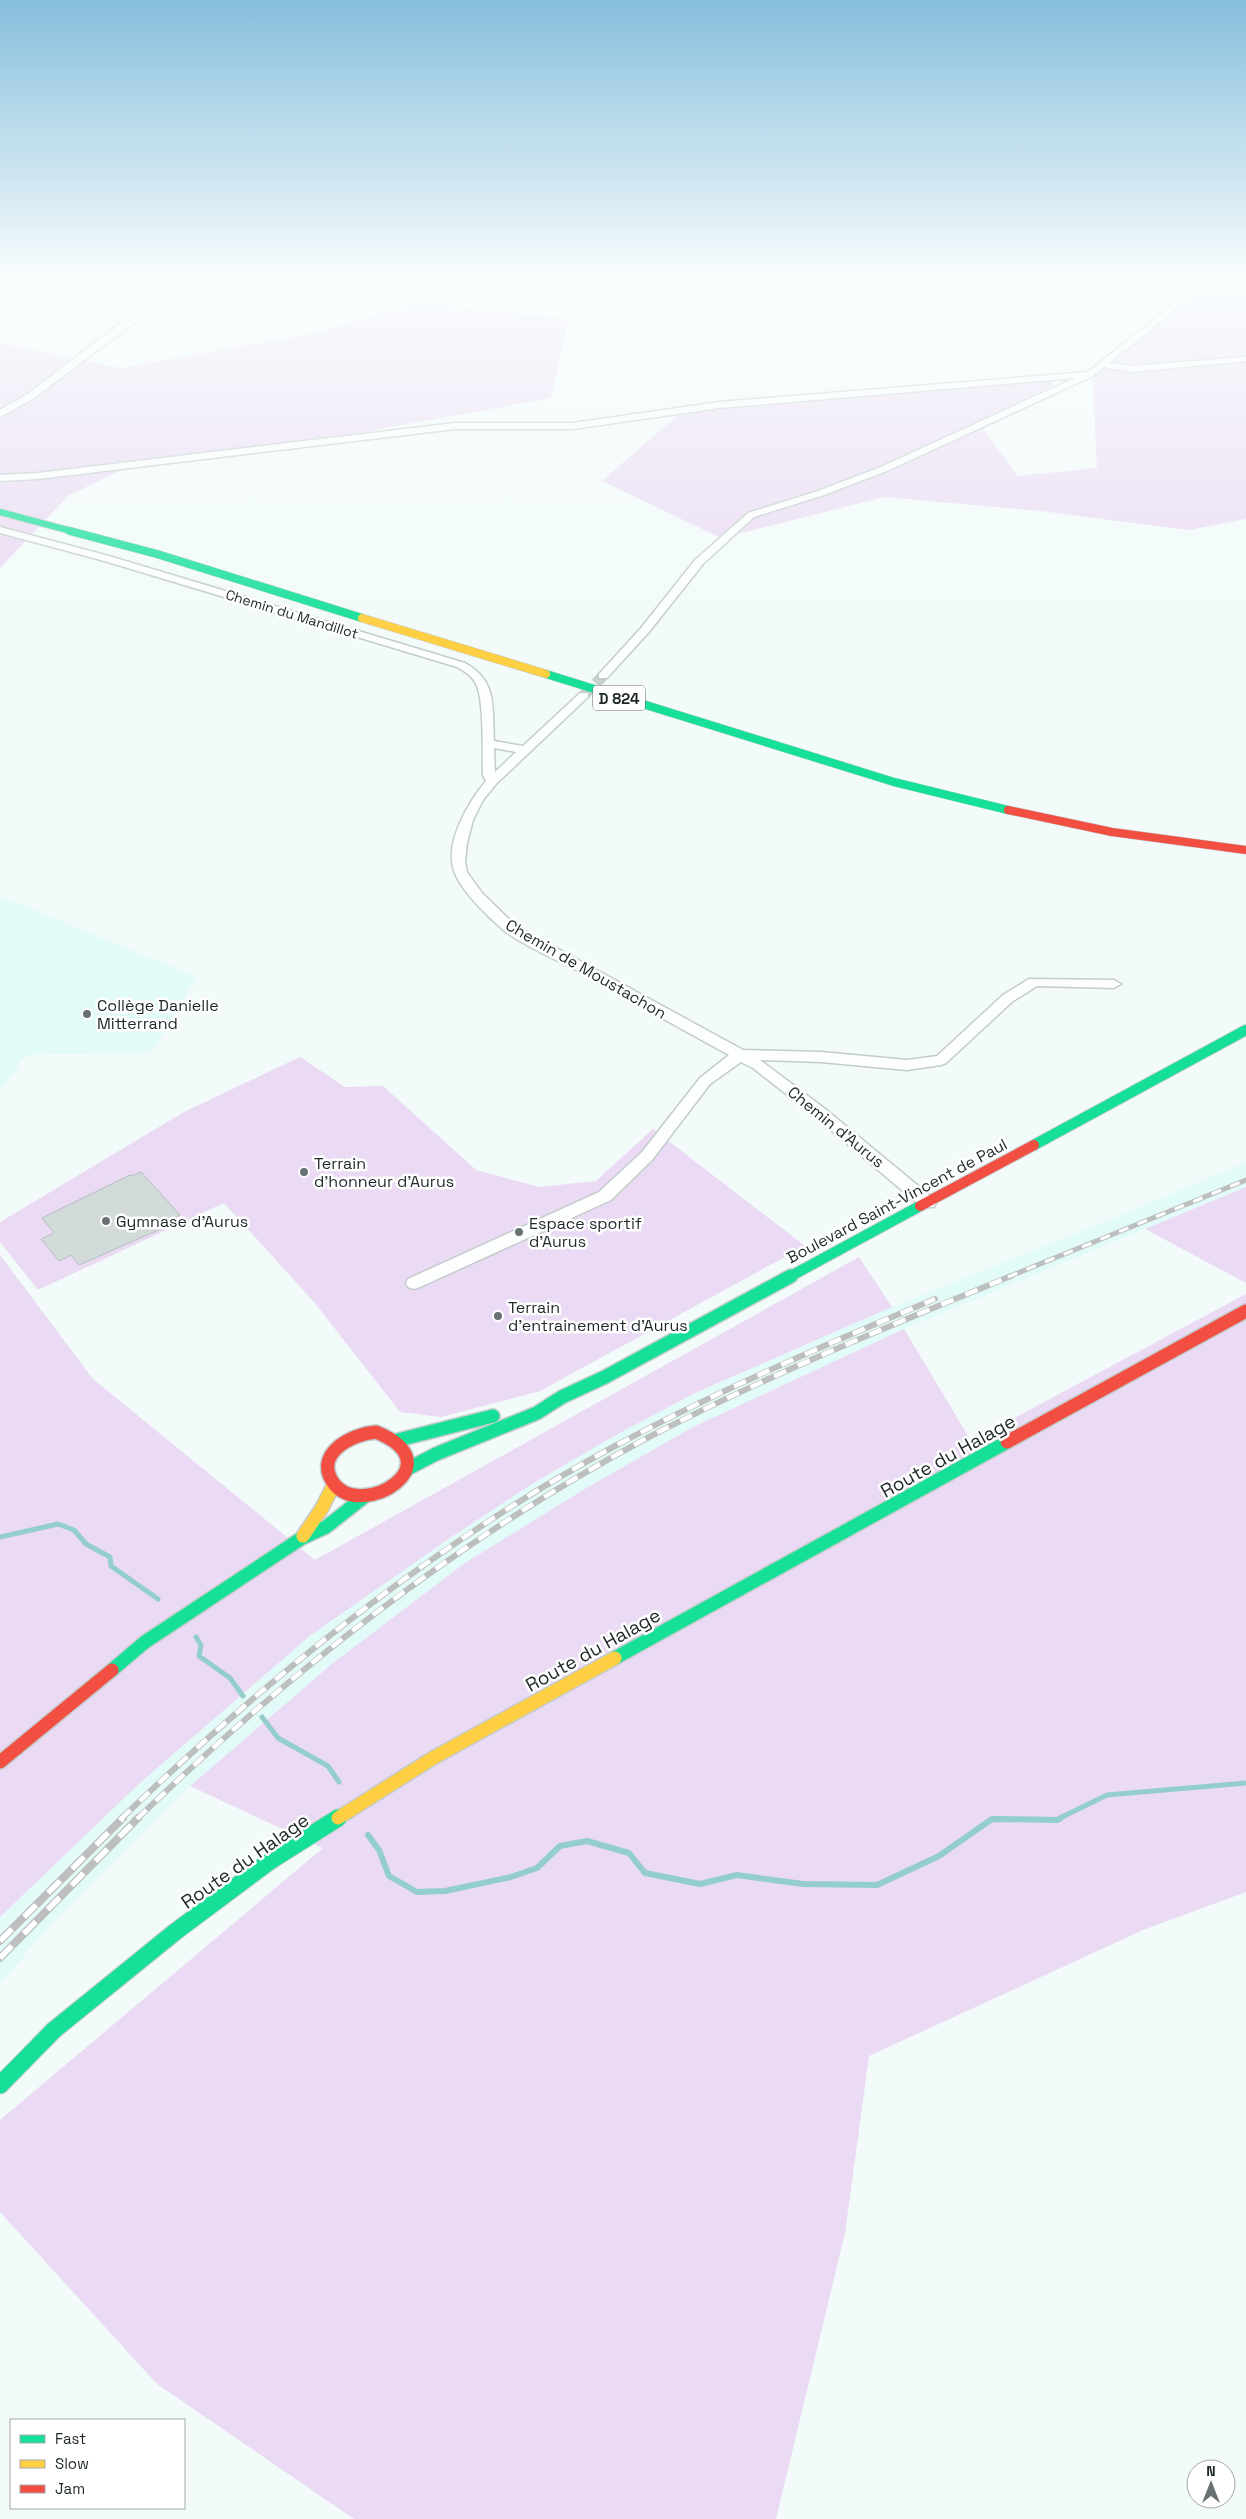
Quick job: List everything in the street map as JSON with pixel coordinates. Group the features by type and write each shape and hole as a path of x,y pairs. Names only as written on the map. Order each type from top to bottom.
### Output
{"main road":[{"name":"D 824","path":"0,505 171,551 798,743 963,790 1102,819 1246,838"},
{"name":"D 824","path":"0,512 157,554 894,782 990,807 1078,826 1246,850"},
{"name":"Boulevard Saint-Vincent de Paul","path":"407,1468 436,1454 537,1413 562,1397 604,1377 1246,1030"},
{"name":"Route du Halage","path":"0,2085 54,2030 175,1932 270,1861 433,1758 1246,1311"},
{"name":"Boulevard Saint-Vincent de Paul","path":"398,1440 443,1431 562,1397"},
{"path":"363,1432 376,1432 398,1440 405,1448 408,1458 407,1468 398,1483 391,1489 382,1493 364,1496 352,1495 334,1484 329,1474 328,1463 332,1453 342,1442 363,1432"},
{"path":"302,1538 322,1508 334,1484"},
{"path":"0,1762 145,1642 302,1538 326,1527 364,1496"}],"street":[{"path":"0,414 28,398"},
{"path":"0,478 38,476 455,426 574,426 719,405 806,398"},
{"path":"603,676 645,630 700,562 751,515 884,469 1039,398"},
{"name":"Chemin du Mandillot","path":"0,530 114,560 461,665 476,672 483,684 486,695 489,775 492,781"},
{"name":"Chemin de Moustachon","path":"584,695 492,781 477,799 467,820 461,842 459,862 461,872 493,914 511,930 741,1055"},
{"path":"488,744 526,750"},
{"path":"414,1283 605,1196 647,1156 705,1081 724,1065 741,1055 820,1057 908,1065 941,1060 1008,998 1034,982 1114,984"},
{"name":"Chemin d'Aurus","path":"741,1055 758,1065 819,1112 928,1203"}],"shaded area":[{"path":"0,398 551,398 358,433 142,460 68,496 0,568"},
{"path":"843,398 1050,398 983,429 1018,476 1097,468 1093,398 1246,398 1246,519 1188,530 1041,511 884,497 721,538 602,481 680,413"},
{"name":"Collège Danielle Mitterrand","path":"0,896 197,977 152,1052 26,1055 0,1091"},
{"name":"Espace sportif d'Aurus","path":"300,1057 345,1087 383,1086 476,1170 539,1187 596,1181 653,1129 805,1246 540,1391 441,1417 400,1412 314,1302 224,1203 38,1290 0,1242 0,1222 184,1112"},
{"path":"1246,1162 1246,1187 904,1329 693,1427 583,1490 465,1563 333,1663 190,1786 49,1927 0,1984 0,1917 141,1782 311,1635 447,1540 532,1484 614,1436 696,1393 892,1307 1121,1215"},
{"path":"1246,1187 1246,1283 1145,1229"},
{"path":"0,1255 93,1379 315,1560 859,1257 892,1307 695,1393 614,1436 532,1484 447,1540 311,1635 141,1782 0,1917"},
{"path":"1246,1294 1246,1892 1143,1930 869,2056 845,2233 776,2519 354,2519 157,2384 0,2212 0,2120 323,1848 190,1786 333,1663 465,1563 583,1490 693,1427 904,1329 971,1441"}],"building":[{"name":"Gymnase d'Aurus","path":"141,1172 180,1215 160,1224 163,1228 79,1265 71,1255 59,1261 41,1239 54,1233 42,1218 130,1175"}],"waterway":[{"path":"0,1537 58,1524 74,1530 86,1544 110,1557 111,1566 158,1599"},
{"path":"196,1637 201,1645 199,1656 230,1678 243,1696"},
{"path":"262,1717 278,1738 328,1766 339,1782"},
{"path":"1058,1819 1107,1795 1246,1783"},
{"path":"992,1819 1057,1820 1061,1818"},
{"path":"368,1835 379,1850 389,1876 417,1892 445,1891 511,1877 537,1868 560,1846 587,1841 629,1853 645,1873 700,1884 737,1875 803,1884 877,1885 939,1856 992,1819"},
{"path":"992,1819 1014,1819"}],"tunnel":[{"path":"584,695 603,676"}],"railway":[{"path":"1008,1277 1246,1180"},
{"path":"137,1819 195,1764 317,1659 444,1563 511,1518 579,1476 649,1437 738,1393 828,1352 1011,1276"},
{"path":"121,1819 235,1714 294,1664 418,1569 482,1526 548,1484 654,1425 774,1368 935,1299"},
{"path":"0,1941 123,1818"},
{"path":"0,1958 137,1819"}],"traffic: fast":[{"path":"0,512 157,554 362,618"},
{"path":"546,674 894,782 1008,810"},
{"path":"1034,1145 1246,1030"},
{"path":"407,1469 436,1454 537,1413 562,1397 605,1377 920,1206"},
{"path":"398,1440 493,1416"},
{"path":"615,1658 1007,1442"},
{"path":"112,1670 145,1642 302,1538 326,1527 364,1497"},
{"path":"0,2085 54,2030 175,1932 270,1861 338,1818"}],"traffic: slow":[{"path":"362,618 546,674"},
{"path":"303,1536 322,1508 334,1484"},
{"path":"338,1818 433,1758 615,1658"}],"traffic: jam":[{"path":"1008,810 1112,832 1246,850"},
{"path":"920,1206 1034,1145"},
{"path":"1007,1442 1246,1311"},
{"path":"376,1432 393,1440 405,1450 408,1464 405,1472 398,1481 383,1491 363,1496 345,1492 337,1487 331,1479 328,1469 329,1459 333,1451 348,1439 376,1432"},
{"path":"0,1762 112,1670"}],"place":[{"name":"Collège Danielle Mitterrand","path":"87,1014"},
{"name":"Terrain d'honneur d'Aurus","path":"304,1172"},
{"name":"Gymnase d'Aurus","path":"106,1221"},
{"name":"Espace sportif d'Aurus","path":"519,1232"},
{"name":"Terrain d'entrainement d'Aurus","path":"498,1316"}]}
